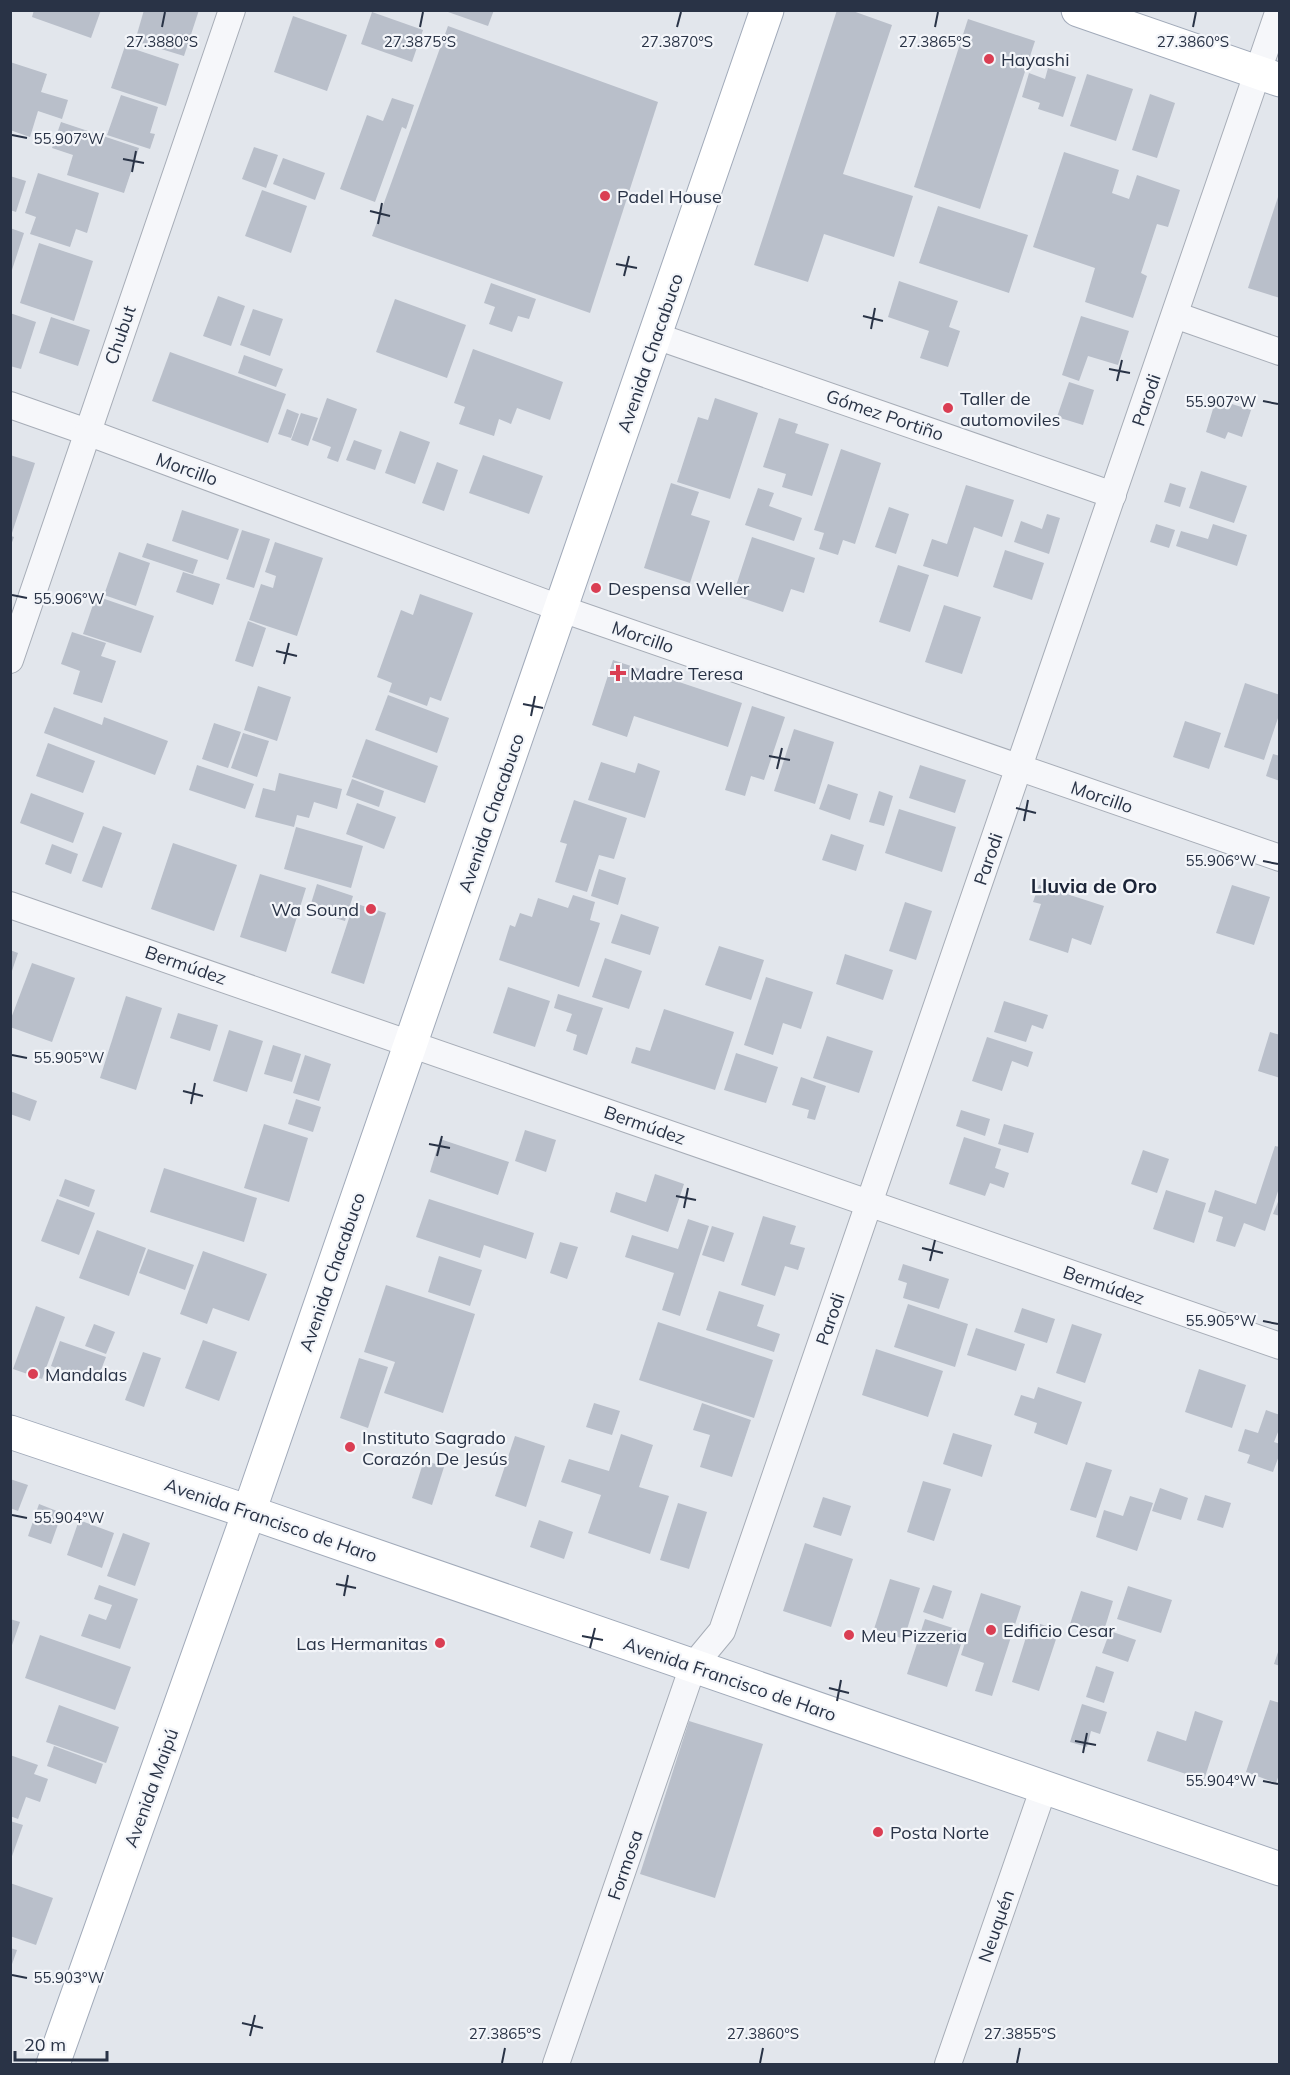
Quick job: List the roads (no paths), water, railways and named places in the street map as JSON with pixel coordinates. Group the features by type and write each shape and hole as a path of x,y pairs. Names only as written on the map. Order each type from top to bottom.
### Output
{"main road":[{"name":"Avenida Chacabuco","path":"249,1512 767,10"},
{"path":"1078,10 1269,77"},
{"name":"Avenida Francisco de Haro","path":"10,1432 249,1512 1280,1869"},
{"name":"Avenida Maipú","path":"53,2064 249,1512"}],"street":[{"name":"Chubut","path":"10,660 232,10"},
{"name":"Parodi","path":"693,1666 722,1631 1175,315 1269,77 1280,10"},
{"path":"1175,315 1280,352"},
{"name":"Gómez Portiño","path":"656,336 1113,495"},
{"name":"Morcillo","path":"10,405 561,609 1280,858"},
{"name":"Bermúdez","path":"10,904 1280,1346"},
{"name":"Formosa","path":"556,2064 693,1666"},
{"name":"Neuquén","path":"948,2064 1044,1787"}],"place":[{"name":"Hayashi","path":"989,59"},
{"name":"Padel House","path":"605,196"},
{"name":"Taller de automoviles","path":"948,408"},
{"name":"Despensa Weller","path":"596,588"},
{"name":"Madre Teresa","path":"618,673"},
{"name":"Wa Sound","path":"371,909"},
{"name":"Mandalas","path":"33,1374"},
{"name":"Instituto Sagrado Corazón De Jesús","path":"350,1447"},
{"name":"Edificio Cesar","path":"991,1630"},
{"name":"Meu Pizzeria","path":"849,1635"},
{"name":"Las Hermanitas","path":"440,1643"},
{"name":"Posta Norte","path":"878,1832"}],"district":[{"name":"Lluvia de Oro","path":"1094,885"}]}
